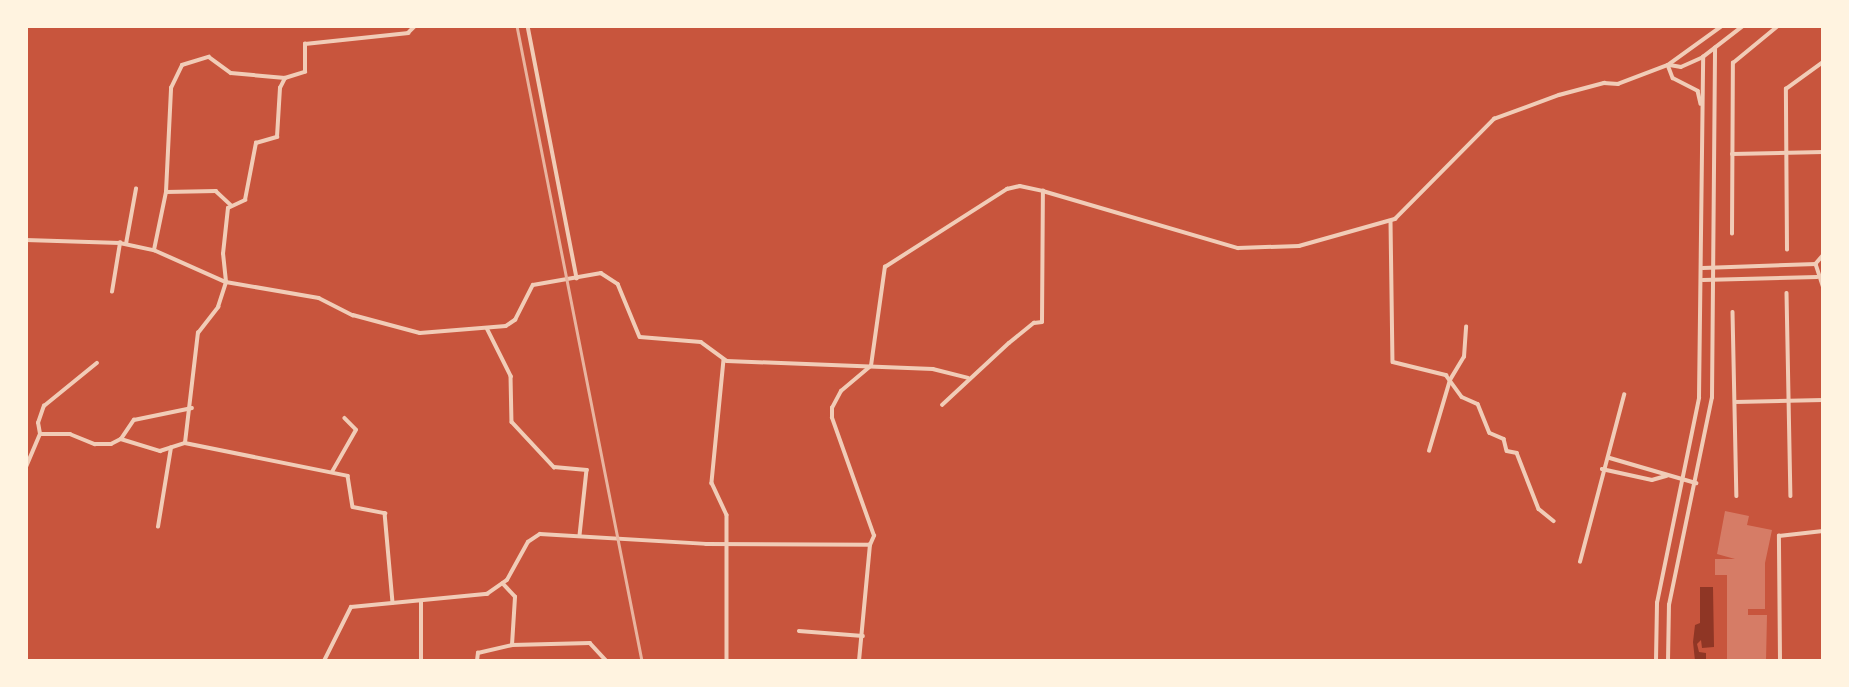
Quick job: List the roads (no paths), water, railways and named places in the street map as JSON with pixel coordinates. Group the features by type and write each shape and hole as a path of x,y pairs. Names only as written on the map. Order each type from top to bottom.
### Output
{"street":[{"path":"154,250 166,192 171,88 182,65 209,57 231,73 285,78 305,72 305,44 408,33 415,26"},
{"path":"528,26 577,279"},
{"path":"1713,26 1713,33"},
{"path":"859,661 870,545 874,536 832,418 835,398 871,366 890,260 1007,189 1020,186 1238,248 1299,246 1391,221 1414,204 1471,138 1494,119 1581,89 1618,84 1668,65 1722,26"},
{"path":"1668,65 1681,67 1703,57 1744,26"},
{"path":"1732,234 1732,63 1778,26"},
{"path":"1668,661 1670,605 1712,398 1716,279 1715,48 1707,38"},
{"path":"1656,661 1657,603 1699,398 1703,280 1703,57 1696,47"},
{"path":"1787,250 1786,89 1823,62"},
{"path":"1668,65 1673,78 1698,91 1703,112"},
{"path":"231,205 245,200 256,143 277,138 280,88 285,78"},
{"path":"1732,153 1823,152"},
{"path":"126,244 136,189"},
{"path":"166,192 216,191 231,205"},
{"path":"942,405 968,378 1034,323 1042,322 1043,191"},
{"path":"185,443 192,408 198,333 218,307 226,282 223,254 231,205"},
{"path":"1391,221 1393,362 1450,380 1462,397 1478,404 1490,433 1504,439 1504,449 1517,453 1539,509 1554,521"},
{"path":"26,240 120,243 154,250 226,282 319,298 353,315 416,332 510,324 533,285 577,279 591,273 612,278 625,295 640,337 701,342 724,360 941,370 968,378"},
{"path":"112,292 120,243"},
{"path":"1823,256 1816,264 1816,276 1823,286"},
{"path":"1703,268 1816,264"},
{"path":"1758,266 1758,278"},
{"path":"1703,280 1816,276"},
{"path":"1787,293 1791,496"},
{"path":"1733,312 1737,496"},
{"path":"1429,451 1450,380 1464,357 1466,327"},
{"path":"487,328 511,376 512,422 554,467 587,470 580,537"},
{"path":"724,360 712,483 727,511 726,661"},
{"path":"26,467 40,433 38,423 44,407 97,363"},
{"path":"1580,562 1602,469 1610,458 1624,395"},
{"path":"1735,402 1823,400"},
{"path":"121,439 134,420 192,408"},
{"path":"332,472 356,430 345,419"},
{"path":"40,433 70,434 95,444 121,439 160,451 185,443 332,472 352,480 353,508 385,513 393,604"},
{"path":"158,527 171,448"},
{"path":"1610,458 1654,467 1666,476 1696,483"},
{"path":"1602,469 1652,480 1666,476"},
{"path":"1780,661 1779,536 1823,531"},
{"path":"324,661 351,607 487,594 503,584 533,537 726,544 870,545"},
{"path":"503,584 515,597 512,645"},
{"path":"421,602 421,661"},
{"path":"799,631 863,636"},
{"path":"477,661 478,653 512,645 590,643 607,661"}],"railway":[{"path":"517,26 642,661"}]}
